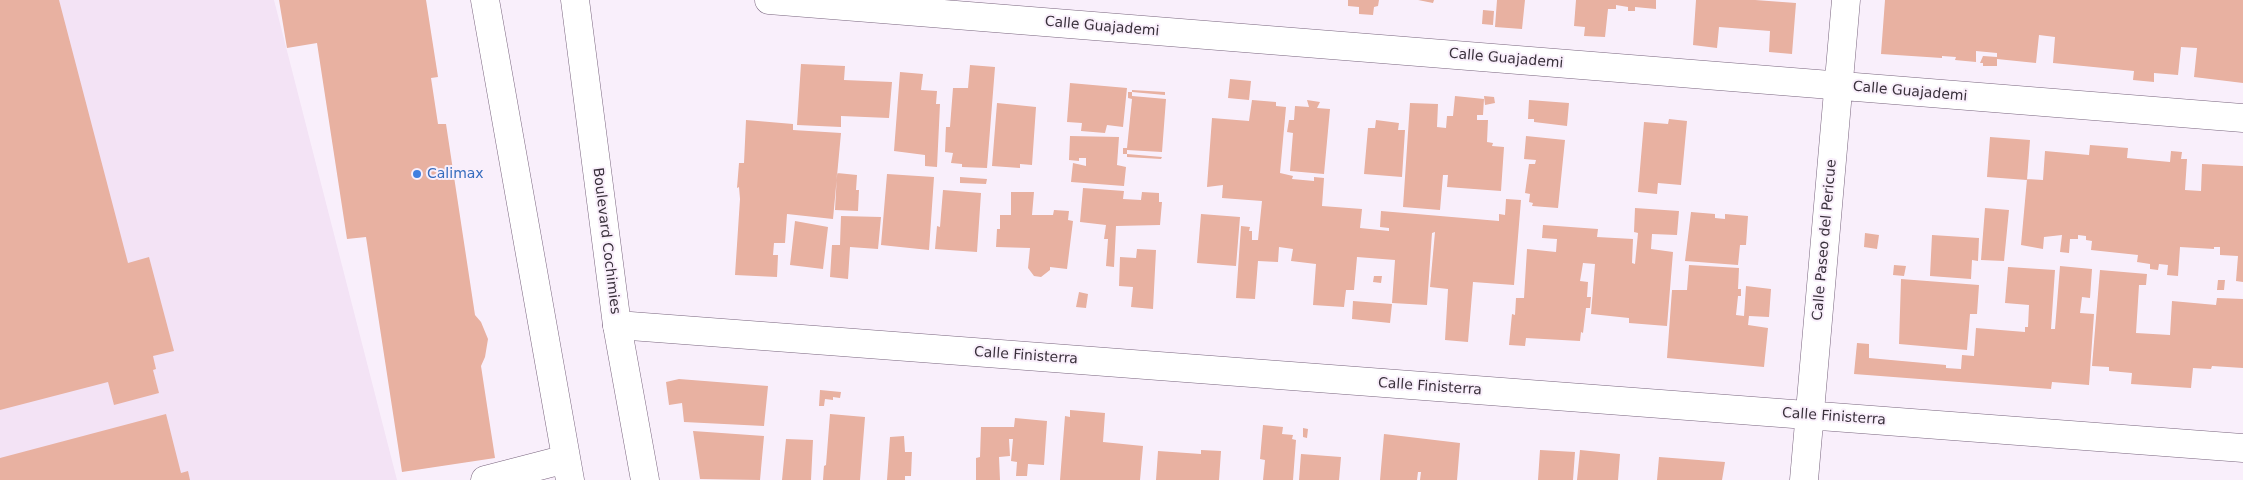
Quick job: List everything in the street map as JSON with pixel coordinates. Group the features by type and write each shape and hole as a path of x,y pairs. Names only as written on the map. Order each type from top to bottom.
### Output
{"street":[{"path":"485,0 568,470 485,480"},
{"name":"Boulevard Cochimies","path":"575,0 617,325 645,480"},
{"name":"Calle Guajademi","path":"769,0 2243,118"},
{"name":"Calle Paseo del Pericue","path":"1804,480 1846,0"},
{"name":"Calle Finisterra","path":"617,325 2243,448"}],"shaded area":[{"path":"0,0 274,0 397,480 0,480"}],"building":[{"path":"0,0 59,0 128,263 149,257 174,351 153,356 156,369 153,370 159,393 114,405 108,382 0,410"},
{"path":"279,0 426,0 438,77 431,78 438,124 446,124 475,315 481,322 488,339 485,357 481,366 495,458 402,472 366,237 347,239 317,43 287,48"},
{"path":"1348,0 1379,0 1378,6 1374,7 1373,15 1359,14 1359,7 1348,6"},
{"path":"1418,0 1434,0 1433,3"},
{"path":"1497,0 1525,0 1522,29 1495,27"},
{"path":"1576,0 1656,0 1656,9 1635,7 1635,11 1628,11 1628,7 1616,5 1616,9 1608,9 1605,37 1584,36 1585,27 1574,26"},
{"path":"1696,0 1755,0 1796,3 1792,54 1769,52 1770,31 1719,27 1717,48 1693,45"},
{"path":"1885,0 2243,0 2243,83 2194,77 2197,48 2181,47 2178,75 2154,73 2154,82 2133,80 2134,71 2053,63 2055,37 2039,35 2036,63 1997,59 1997,66 1983,66 1983,63 1980,63 1983,56 1997,57 1997,53 1976,51 1976,62 1955,60 1956,57 1942,56 1942,58 1881,54"},
{"path":"1483,10 1494,11 1493,25 1482,24"},
{"path":"801,64 845,66 844,80 892,82 889,118 841,116 841,127 797,125"},
{"path":"970,65 995,67 987,168 962,167 962,164 951,163 953,153 945,152 946,127 950,127 953,88 968,88"},
{"path":"900,72 923,74 921,90 937,91 936,104 940,104 937,167 925,166 925,155 894,151"},
{"path":"1230,79 1251,81 1249,100 1228,98"},
{"path":"1070,83 1127,88 1123,127 1107,125 1105,133 1081,131 1082,123 1067,122"},
{"path":"1132,90 1165,92 1165,95 1132,92"},
{"path":"1128,92 1132,92 1132,96 1166,99 1162,152 1127,150 1127,154 1123,154 1123,148 1127,148 1132,99 1128,98"},
{"path":"1455,96 1484,99 1483,115 1477,115 1477,120 1488,120 1487,142 1493,143 1492,146 1504,147 1501,191 1447,187 1448,175 1443,175 1440,210 1403,207 1410,103 1438,104 1437,127 1446,128 1447,116 1453,116"},
{"path":"1484,96 1494,97 1495,103 1485,105"},
{"path":"1252,100 1276,102 1276,106 1286,107 1280,173 1293,176 1292,179 1314,181 1314,177 1324,178 1322,206 1362,209 1360,228 1389,231 1389,228 1380,227 1381,211 1499,221 1499,214 1505,215 1506,199 1521,200 1514,285 1473,282 1468,342 1445,340 1448,289 1430,287 1435,232 1432,233 1427,305 1392,303 1395,260 1357,257 1354,290 1346,290 1344,307 1313,305 1316,264 1291,261 1293,249 1279,247 1278,262 1258,261 1255,299 1236,298 1241,226 1250,227 1249,231 1252,231 1252,240 1258,240 1262,201 1222,198 1223,185 1207,187 1212,118 1249,121"},
{"path":"1307,100 1320,102 1317,108 1330,109 1324,174 1290,171 1293,133 1287,132 1289,120 1294,120 1295,106 1309,107"},
{"path":"1529,100 1569,103 1567,126 1534,122 1534,119 1528,119"},
{"path":"997,103 1036,107 1032,165 1020,164 1020,168 992,166"},
{"path":"1669,119 1687,121 1681,185 1658,183 1657,194 1638,192 1644,122 1668,124"},
{"path":"746,120 793,124 793,130 841,133 833,219 787,214 785,243 774,243 773,255 778,255 777,277 735,275 740,199 739,187 737,188 739,163 744,163"},
{"path":"1376,120 1399,123 1398,130 1405,130 1402,177 1364,174 1368,128 1375,128"},
{"path":"1070,136 1119,137 1117,165 1126,167 1124,186 1071,182 1073,163 1086,166 1086,158 1079,158 1079,161 1069,160"},
{"path":"1526,136 1565,140 1558,208 1532,206 1533,203 1529,202 1530,194 1525,193 1529,164 1535,164 1536,160 1524,159"},
{"path":"1990,137 2030,140 2027,180 1987,177"},
{"path":"2090,145 2128,148 2127,158 2170,162 2171,151 2182,152 2181,159 2187,159 2185,190 2201,191 2202,164 2243,166 2243,282 2236,281 2238,256 2220,255 2220,247 2214,247 2214,249 2180,247 2178,276 2167,275 2168,265 2159,264 2158,270 2150,269 2150,264 2137,262 2138,255 2091,250 2092,241 2086,240 2086,236 2078,235 2078,239 2070,239 2069,253 2060,252 2062,235 2044,237 2043,249 2021,245 2027,179 2043,180 2045,151 2089,155"},
{"path":"1127,154 1162,157 1161,159 1127,157"},
{"path":"837,173 857,175 856,190 859,190 858,211 835,210"},
{"path":"887,174 934,177 929,250 881,245"},
{"path":"960,177 987,179 986,184 960,183"},
{"path":"1083,188 1124,191 1123,199 1141,200 1142,192 1159,193 1159,202 1162,202 1160,225 1116,226 1114,267 1106,266 1108,239 1104,239 1106,225 1080,222"},
{"path":"943,190 981,193 977,252 935,249 937,226 940,227"},
{"path":"1011,192 1034,192 1032,215 1053,215 1054,210 1069,211 1068,220 1073,221 1067,269 1050,267 1050,270 1041,277 1034,276 1028,268 1030,248 996,247 997,229 1000,229 1000,215 1011,215"},
{"path":"1635,208 1679,211 1677,235 1652,234 1651,249 1673,252 1667,326 1629,323 1629,318 1591,314 1595,264 1583,263 1580,281 1588,282 1587,297 1591,297 1590,308 1586,308 1583,333 1581,332 1580,341 1526,338 1525,346 1509,345 1512,314 1515,315 1516,298 1524,298 1527,249 1556,252 1557,239 1542,238 1543,225 1598,229 1597,237 1633,239 1632,263 1635,264 1638,233 1634,232"},
{"path":"1985,208 2009,210 2004,261 1981,260"},
{"path":"1691,212 1715,214 1715,218 1725,219 1725,214 1748,216 1746,245 1740,245 1738,265 1685,261"},
{"path":"1201,214 1240,217 1236,266 1197,263"},
{"path":"841,216 881,217 878,249 850,247 848,279 830,277 832,245 840,245"},
{"path":"795,221 828,227 823,269 790,265"},
{"path":"1865,233 1879,235 1877,249 1864,247"},
{"path":"1932,235 1979,238 1978,261 1972,260 1971,279 1930,276"},
{"path":"1137,249 1156,250 1153,309 1131,307 1133,287 1119,286 1120,257 1136,258"},
{"path":"1689,265 1739,268 1738,289 1741,289 1741,296 1738,296 1736,315 1744,316 1746,286 1771,289 1769,317 1749,316 1748,325 1768,328 1764,367 1667,358 1672,290 1687,290"},
{"path":"1894,265 1906,266 1904,276 1893,275"},
{"path":"2060,266 2092,269 2090,298 2082,297 2080,313 2094,314 2089,385 2052,382 2051,389 1854,374 1857,343 1869,344 1869,358 1946,365 1946,368 1961,369 1962,355 1974,356 1976,328 2025,332 2025,327 2028,327 2029,305 2005,303 2008,267 2055,270 2051,329 2055,329"},
{"path":"2100,270 2147,274 2146,285 2139,285 2136,333 2170,335 2172,301 2216,305 2217,298 2243,299 2243,368 2212,366 2211,369 2193,368 2191,388 2131,384 2132,373 2109,371 2109,367 2092,366"},
{"path":"1374,276 1382,276 1381,283 1373,282"},
{"path":"1901,279 1979,285 1977,314 1970,314 1967,350 1899,344"},
{"path":"2218,280 2225,280 2224,290 2217,290"},
{"path":"1079,292 1088,294 1086,308 1076,307"},
{"path":"1353,301 1392,304 1390,323 1352,319"},
{"path":"679,379 768,386 764,426 684,422 682,403 669,405 666,382"},
{"path":"820,390 841,392 840,398 833,397 833,400 825,399 824,406 819,406"},
{"path":"1070,410 1105,413 1103,442 1143,446 1140,480 1060,480 1065,416 1070,417"},
{"path":"166,414 181,473 188,471 190,480 0,480 0,458"},
{"path":"830,414 865,417 860,480 823,480"},
{"path":"1015,418 1047,421 1044,465 1028,464 1027,476 1016,476 1017,462 1011,461 1013,439 1009,439 1010,456 999,457 1000,480 976,480 976,458 980,457 981,427 1014,427"},
{"path":"1263,425 1283,427 1282,434 1293,435 1292,439 1296,440 1293,480 1263,480 1265,460 1260,459"},
{"path":"1303,428 1308,429 1307,438 1303,437"},
{"path":"693,431 764,436 760,480 700,479"},
{"path":"1384,434 1460,443 1457,480 1420,480 1421,472 1418,472 1417,480 1380,480"},
{"path":"904,436 905,452 912,452 911,476 905,476 905,480 887,480 890,437"},
{"path":"786,439 813,440 811,480 782,480"},
{"path":"1201,450 1221,451 1219,480 1156,480 1158,451 1201,454"},
{"path":"1540,450 1575,452 1573,480 1538,480"},
{"path":"1580,450 1620,454 1618,480 1577,480"},
{"path":"1301,454 1341,457 1339,480 1299,480"},
{"path":"1659,457 1725,462 1722,480 1657,480"}],"place":[{"name":"Calimax","path":"417,174"}]}
